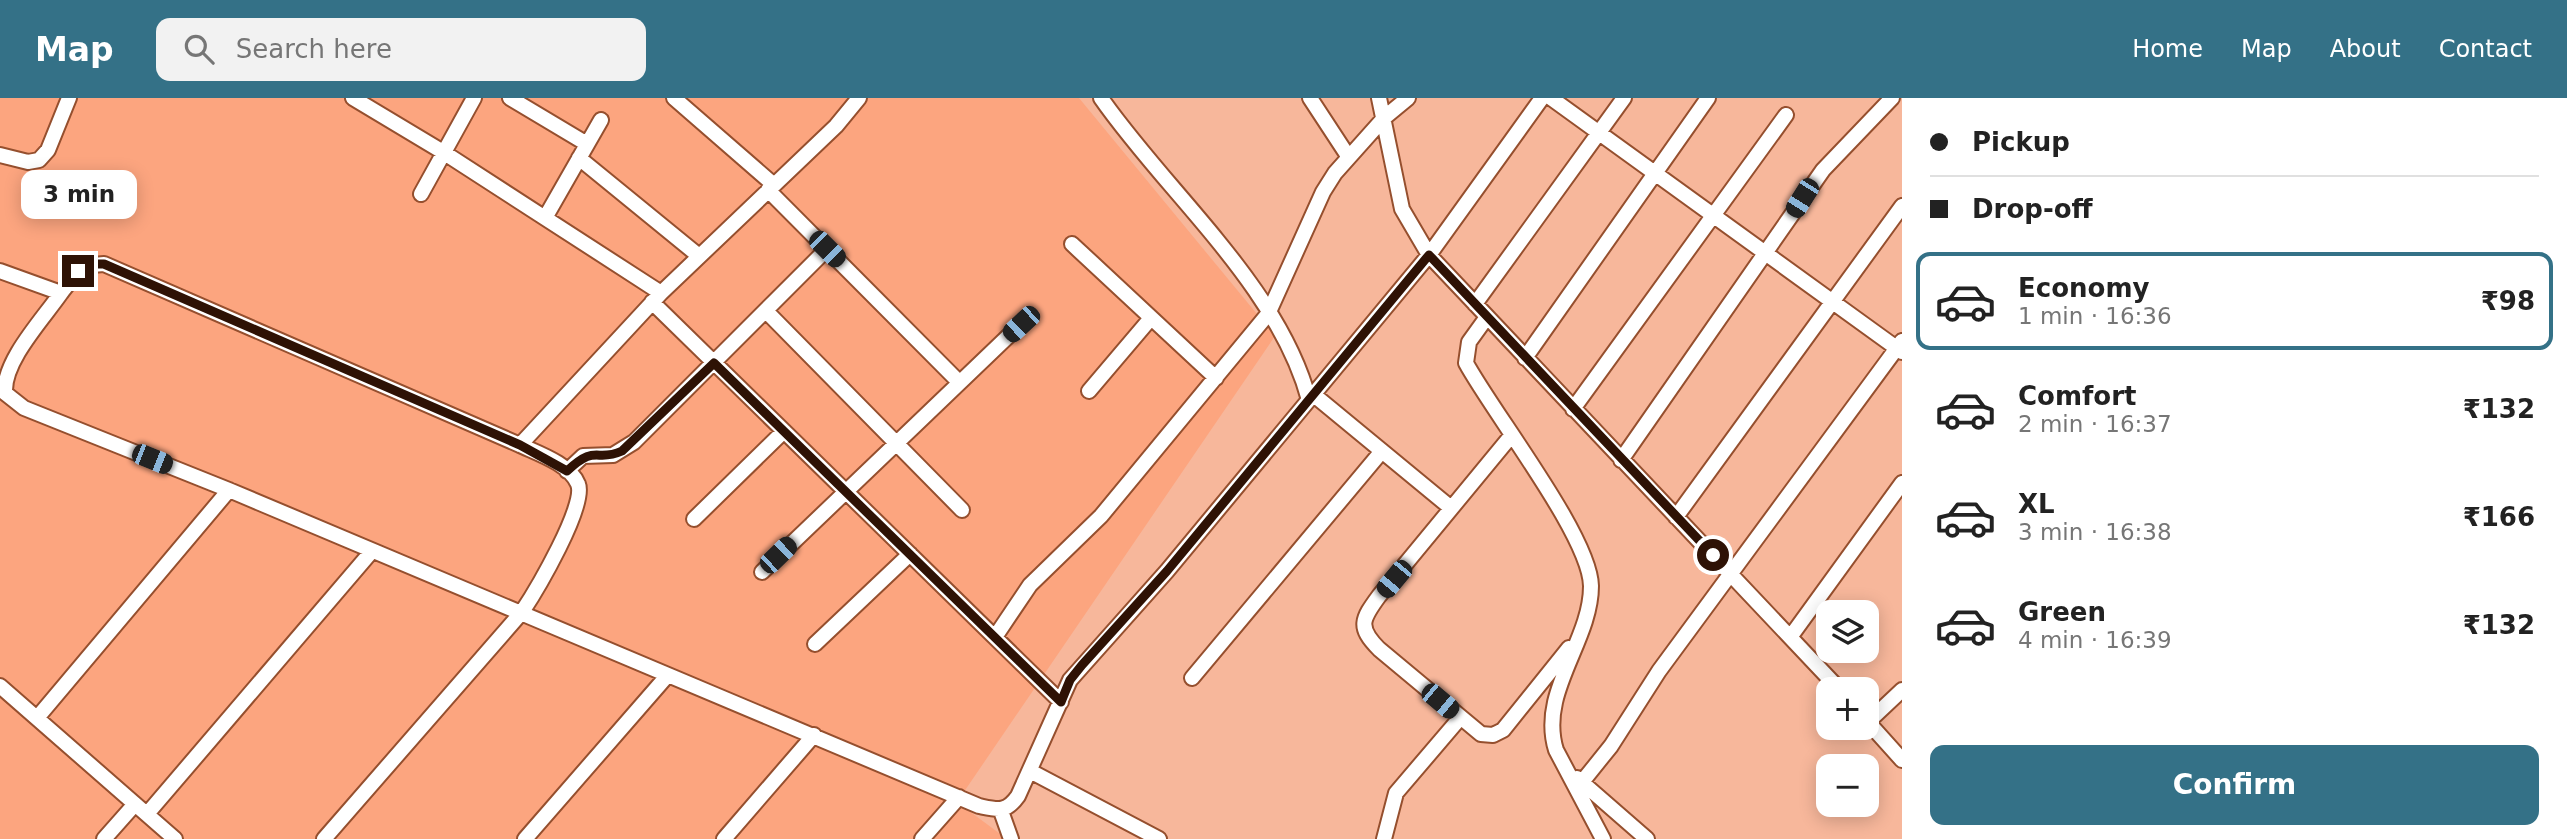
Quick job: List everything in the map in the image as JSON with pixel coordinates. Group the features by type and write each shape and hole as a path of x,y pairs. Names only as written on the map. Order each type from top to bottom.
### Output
{"street":[{"path":"0,155 28,162 39,160 48,150 69,98"},
{"path":"353,98 545,218 657,298 714,363 1061,702"},
{"path":"421,194 474,98"},
{"path":"510,98 587,144"},
{"path":"674,98 771,188 827,249 960,382"},
{"path":"520,445 657,298 836,126 859,98"},
{"path":"1101,98 1204,224 1289,343 1312,397 1451,508"},
{"path":"1310,98 1348,156"},
{"path":"1379,98 1402,209 1429,255 1828,677"},
{"path":"995,637 1030,585 1101,516 1268,314 1323,192 1348,156 1385,117 1408,98"},
{"path":"324,839 522,612 538,588 577,501 580,493 578,481 567,471 520,445 104,264 89,264 78,271 11,364 4,380 5,393 23,408 229,490 522,612 667,676 959,797 1001,811 1010,807 1030,771 1070,680 1167,571 1429,255 1542,98"},
{"path":"1551,98 1833,302 1900,347 1582,782"},
{"path":"1475,304 1624,98"},
{"path":"1525,358 1708,98"},
{"path":"1621,460 1823,170 1892,98"},
{"path":"1573,409 1786,115"},
{"path":"545,218 601,120"},
{"path":"579,158 699,256"},
{"path":"1676,517 1902,206"},
{"path":"1072,244 1216,378"},
{"path":"567,471 583,456 593,453 613,455 622,451 827,249"},
{"path":"0,271 61,293"},
{"path":"766,311 962,510"},
{"path":"1487,317 1469,342 1466,363 1561,512 1589,570 1591,587 1579,636 1551,716 1554,742 1603,839"},
{"path":"1089,391 1152,318"},
{"path":"762,572 1021,324"},
{"path":"694,519 784,431"},
{"path":"1511,436 1379,596 1365,616 1364,629 1367,638 1460,718 1481,734 1493,735 1503,730 1579,636"},
{"path":"1192,678 1382,451"},
{"path":"1791,636 1902,483"},
{"path":"37,718 229,490"},
{"path":"147,814 372,551"},
{"path":"815,643 910,554"},
{"path":"526,839 667,676"},
{"path":"0,686 175,839"},
{"path":"1879,711 1902,690"},
{"path":"1384,839 1396,793 1460,718"},
{"path":"1879,734 1902,760"},
{"path":"724,839 814,735"},
{"path":"1030,771 1159,839"},
{"path":"1569,771 1647,839"},
{"path":"922,839 959,797"},
{"path":"104,839 135,804"},
{"path":"1001,811 1011,839"}],"shaded area":[{"path":"0,98 1079,98 1275,336 957,802 1007,839 0,839"}],"route":[{"path":"78,271 89,264 104,264 520,445 567,471 583,456 593,453 613,455 622,451 714,363 1061,702 1070,680 1082,665 1167,571 1429,255 1713,555"}]}
